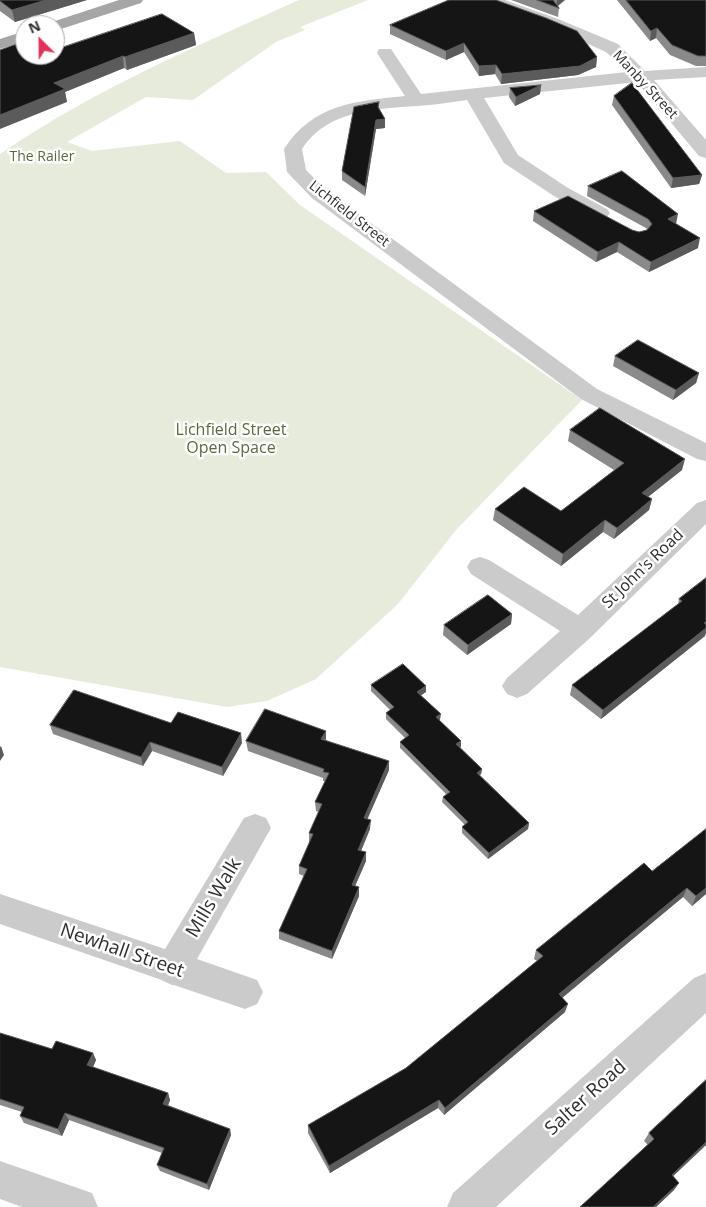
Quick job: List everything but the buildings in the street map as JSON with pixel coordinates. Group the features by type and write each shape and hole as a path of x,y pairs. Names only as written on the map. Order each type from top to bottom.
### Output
{"main road":[{"path":"65,23 135,0"},
{"path":"0,44 15,39"}],"street":[{"name":"Manby Street","path":"490,0 552,22 612,48 641,76 706,152"},
{"path":"385,53 417,100"},
{"name":"Lichfield Street","path":"706,72 641,76 363,106 337,112 313,125 297,140 293,149 298,172 319,194 589,394 706,453"},
{"path":"474,95 511,159 561,192 612,220"},
{"name":"St John's Road","path":"517,686 580,630 706,509"},
{"path":"480,567 580,630"},
{"name":"Mills Walk","path":"172,969 256,828"},
{"name":"Newhall Street","path":"0,909 244,992"},
{"name":"Salter Road","path":"466,1207 706,990"},
{"path":"1,1184 78,1207"}],"green space":[{"name":"Lichfield Street Open Space","path":"299,0 368,0 300,27 305,30 276,42 193,100 146,97 67,142 92,151 180,141 226,173 266,172 300,205 582,400 456,530 398,604 316,679 267,701 227,707 0,667 0,154 35,131 109,89 184,52"}],"park label":[{"name":"The Railer","path":"42,157"}]}
